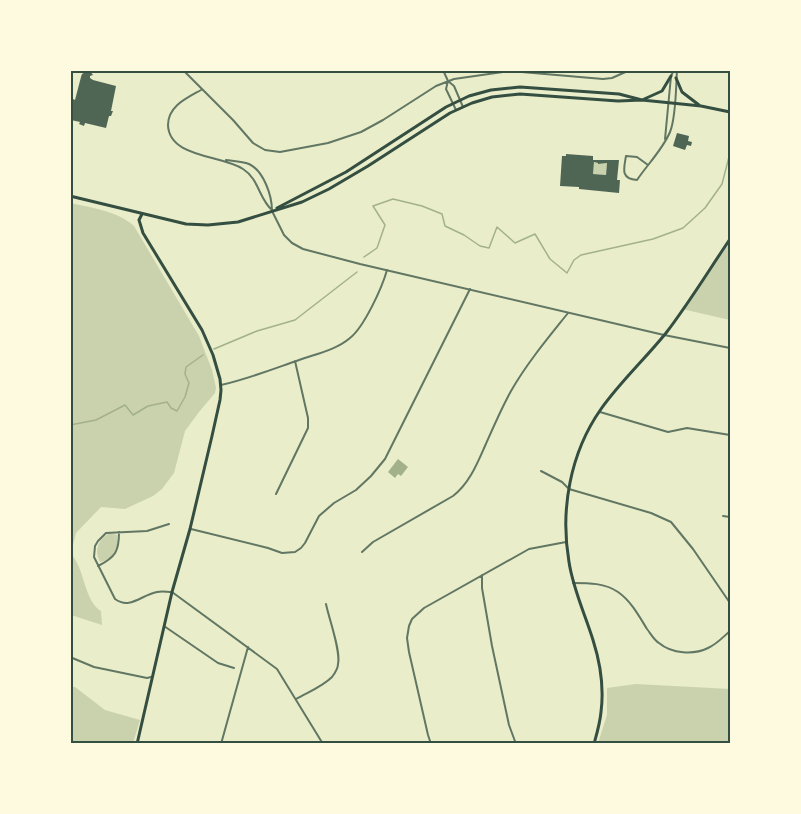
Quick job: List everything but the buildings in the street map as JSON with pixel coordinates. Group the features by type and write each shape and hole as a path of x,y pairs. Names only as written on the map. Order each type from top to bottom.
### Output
{"main road":[{"path":"272,211 345,172 460,100 491,90 520,87 619,94 642,100 662,91 671,76"},
{"path":"676,78 682,92 701,106"},
{"path":"70,196 186,224 208,225 238,222 302,202 342,182 456,110 492,97 513,94 618,101 642,100 701,106 730,112"},
{"path":"137,744 172,592 190,529 218,410 220,385 213,355 202,330 143,233 139,220 142,214"},
{"path":"594,744 601,710 600,679 594,642 573,583 566,542 565,517 571,472 599,412 664,335 730,239"}],"street":[{"path":"183,70 253,143 265,150 280,152 328,143 361,132 448,81 510,71 603,79 612,78 630,70"},
{"path":"443,70 448,81 454,86 463,107"},
{"path":"664,143 671,76 676,70"},
{"path":"648,165 637,158 626,156 625,176 637,180 648,165 664,143 670,132 673,123 676,70"},
{"path":"448,81 446,89 456,110"},
{"path":"201,90 184,99 174,108 168,122 175,142 183,149 239,166 251,175 284,235 297,246 387,270 664,335 730,348"},
{"path":"223,160 244,162 256,169 263,179 272,203 272,211"},
{"path":"220,385 236,382 296,361 336,346 352,337 370,308 387,270"},
{"path":"190,529 268,548 282,554 295,552 301,548 320,516 363,483 385,459 470,289"},
{"path":"362,552 373,542 463,488 523,370 568,312"},
{"path":"276,494 308,428 296,361"},
{"path":"599,412 668,432 687,428 730,435"},
{"path":"541,471 562,482 569,489 632,507 671,522 693,549 730,603"},
{"path":"723,516 730,517"},
{"path":"169,524 147,531 106,533 98,541 94,557 112,594 119,602 128,604 159,591 172,592 277,669 323,744"},
{"path":"98,566 110,560 117,551 119,532"},
{"path":"431,744 409,652 409,626 412,619 424,608 529,549 566,542"},
{"path":"482,575 492,646 509,725 516,744"},
{"path":"573,583 603,585 621,594 658,643 673,650 701,651 712,646 730,631"},
{"path":"296,699 327,681 338,666 339,660 326,604"},
{"path":"164,626 218,663 234,668"},
{"path":"221,744 248,647"},
{"path":"70,657 94,667 147,678 153,677"}],"shaded area":[{"path":"594,162 607,163 606,175 593,174"},
{"path":"71,203 112,213 134,226 199,336 216,388 215,393 185,431 174,473 162,489 153,496 125,509 101,507 76,533 71,552"},
{"path":"730,239 730,320 682,309"},
{"path":"398,459 408,467 401,476 398,474 395,478 388,472"},
{"path":"108,534 117,535 117,549 112,556 100,562 97,554 98,546"},
{"path":"71,554 76,560 91,600 101,611 102,625 71,615"},
{"path":"636,684 730,689 730,743 598,743 607,715 607,688"},
{"path":"70,687 75,687 105,710 140,720 133,743 71,743"}],"waterway":[{"path":"364,257 377,248 385,225 373,206 393,199 442,214 445,226 480,246 489,248 497,227 515,243 535,234 550,259 567,273 574,260 581,255 653,239 683,228 705,208 722,184 730,153"},
{"path":"214,349 257,331 295,320 357,272"},
{"path":"70,425 96,420 125,405 133,415 148,406 167,402 177,411 185,397 189,383 185,374 186,367 203,355"}]}
